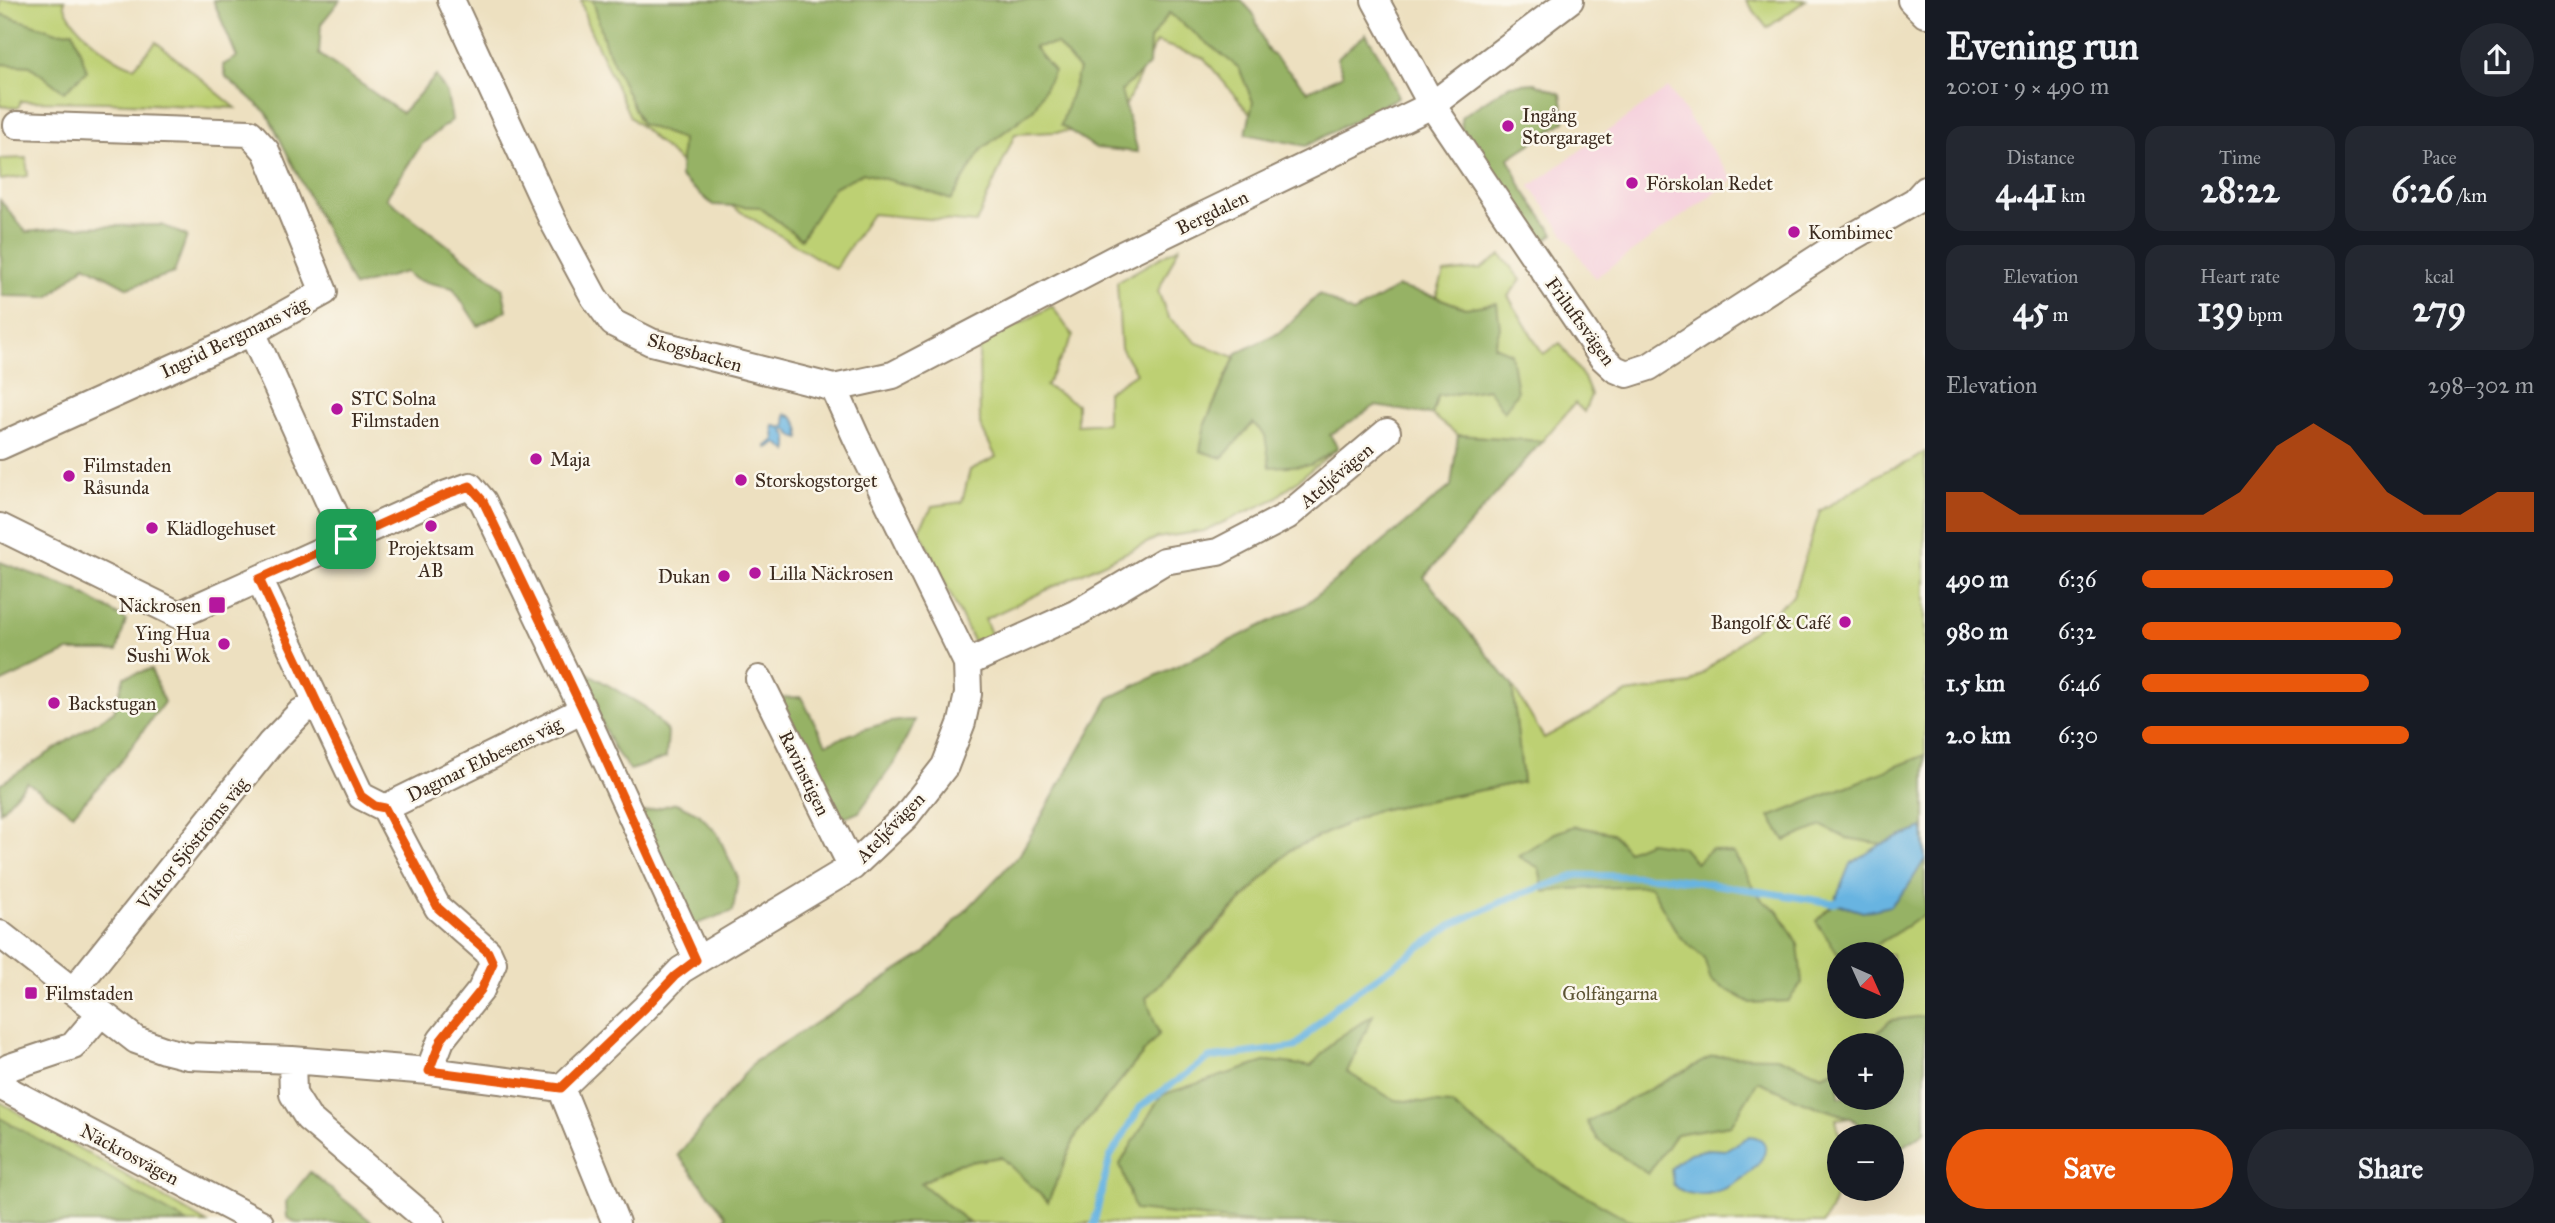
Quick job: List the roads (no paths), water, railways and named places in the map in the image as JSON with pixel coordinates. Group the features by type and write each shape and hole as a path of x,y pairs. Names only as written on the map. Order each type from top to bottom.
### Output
{"street":[{"name":"Skogsbacken","path":"452,0 554,221 594,297 613,323 651,342 834,388"},
{"name":"Friluftsvägen","path":"1375,0 1432,106 1602,357 1615,369 1627,374 1648,367 1838,245 1915,201 1925,190"},
{"name":"Bergdalen","path":"834,388 893,374 1122,255 1432,106 1570,0"},
{"path":"1911,0 1925,14"},
{"name":"Ingrid Bergmans väg","path":"0,446 252,332 324,292 266,151 250,132 17,125"},
{"path":"252,332 346,539"},
{"path":"834,388 967,663"},
{"name":"Ateljévägen","path":"561,1088 675,976 696,960 852,867 906,816 946,766 962,722 968,694 967,663 1077,613 1164,561 1218,552 1287,516 1387,432"},
{"path":"0,527 179,615 470,486 479,495 583,710 696,960"},
{"path":"259,579 361,796 375,806 385,808 438,908 488,952 493,963 481,990 441,1040 429,1071"},
{"name":"Ravinstigen","path":"759,678 852,867"},
{"name":"Viktor Sjöströms väg","path":"73,991 270,744 301,712 318,703"},
{"name":"Dagmar Ebbesens väg","path":"385,808 583,710"},
{"path":"0,934 136,1040 176,1053 429,1071 561,1088 616,1223"},
{"path":"0,1073 10,1067 73,1046 100,1014"},
{"path":"292,1060 293,1094 308,1118 431,1223"},
{"name":"Näckrosvägen","path":"0,1086 260,1223"}],"water":[{"path":"785,414 797,423 800,439 787,429 784,431 788,437 788,451 777,443 767,448 766,446 775,440 773,425 782,428 786,425"},
{"path":"1923,828 1925,859 1907,888 1890,906 1863,912 1834,903 1850,864 1882,844"},
{"path":"1750,1136 1763,1141 1765,1152 1758,1164 1727,1188 1708,1194 1689,1193 1673,1184 1671,1169 1690,1153 1709,1149 1725,1150"}],"waterway":[{"path":"1094,1223 1110,1157 1141,1106 1209,1058 1295,1047 1337,1005 1453,924 1512,897 1578,875 1666,877 1834,903 1842,900"}],"place":[{"name":"Ingång Storgaraget","path":"1508,126"},
{"name":"Förskolan Redet","path":"1632,183"},
{"name":"Kombimec","path":"1794,232"},
{"name":"STC Solna Filmstaden","path":"337,409"},
{"name":"Maja","path":"536,459"},
{"name":"Filmstaden Råsunda","path":"69,476"},
{"name":"Storskogstorget","path":"741,480"},
{"name":"Projektsam AB","path":"431,526"},
{"name":"Klädlogehuset","path":"152,528"},
{"name":"Lilla Näckrosen","path":"755,573"},
{"name":"Dukan","path":"724,576"},
{"name":"Näckrosen","path":"217,605"},
{"name":"Bangolf & Café","path":"1845,622"},
{"name":"Ying Hua Sushi Wok","path":"224,644"},
{"name":"Backstugan","path":"54,703"},
{"name":"Filmstaden","path":"31,993"}],"park label":[{"name":"Golfängarna","path":"1610,993"}]}
